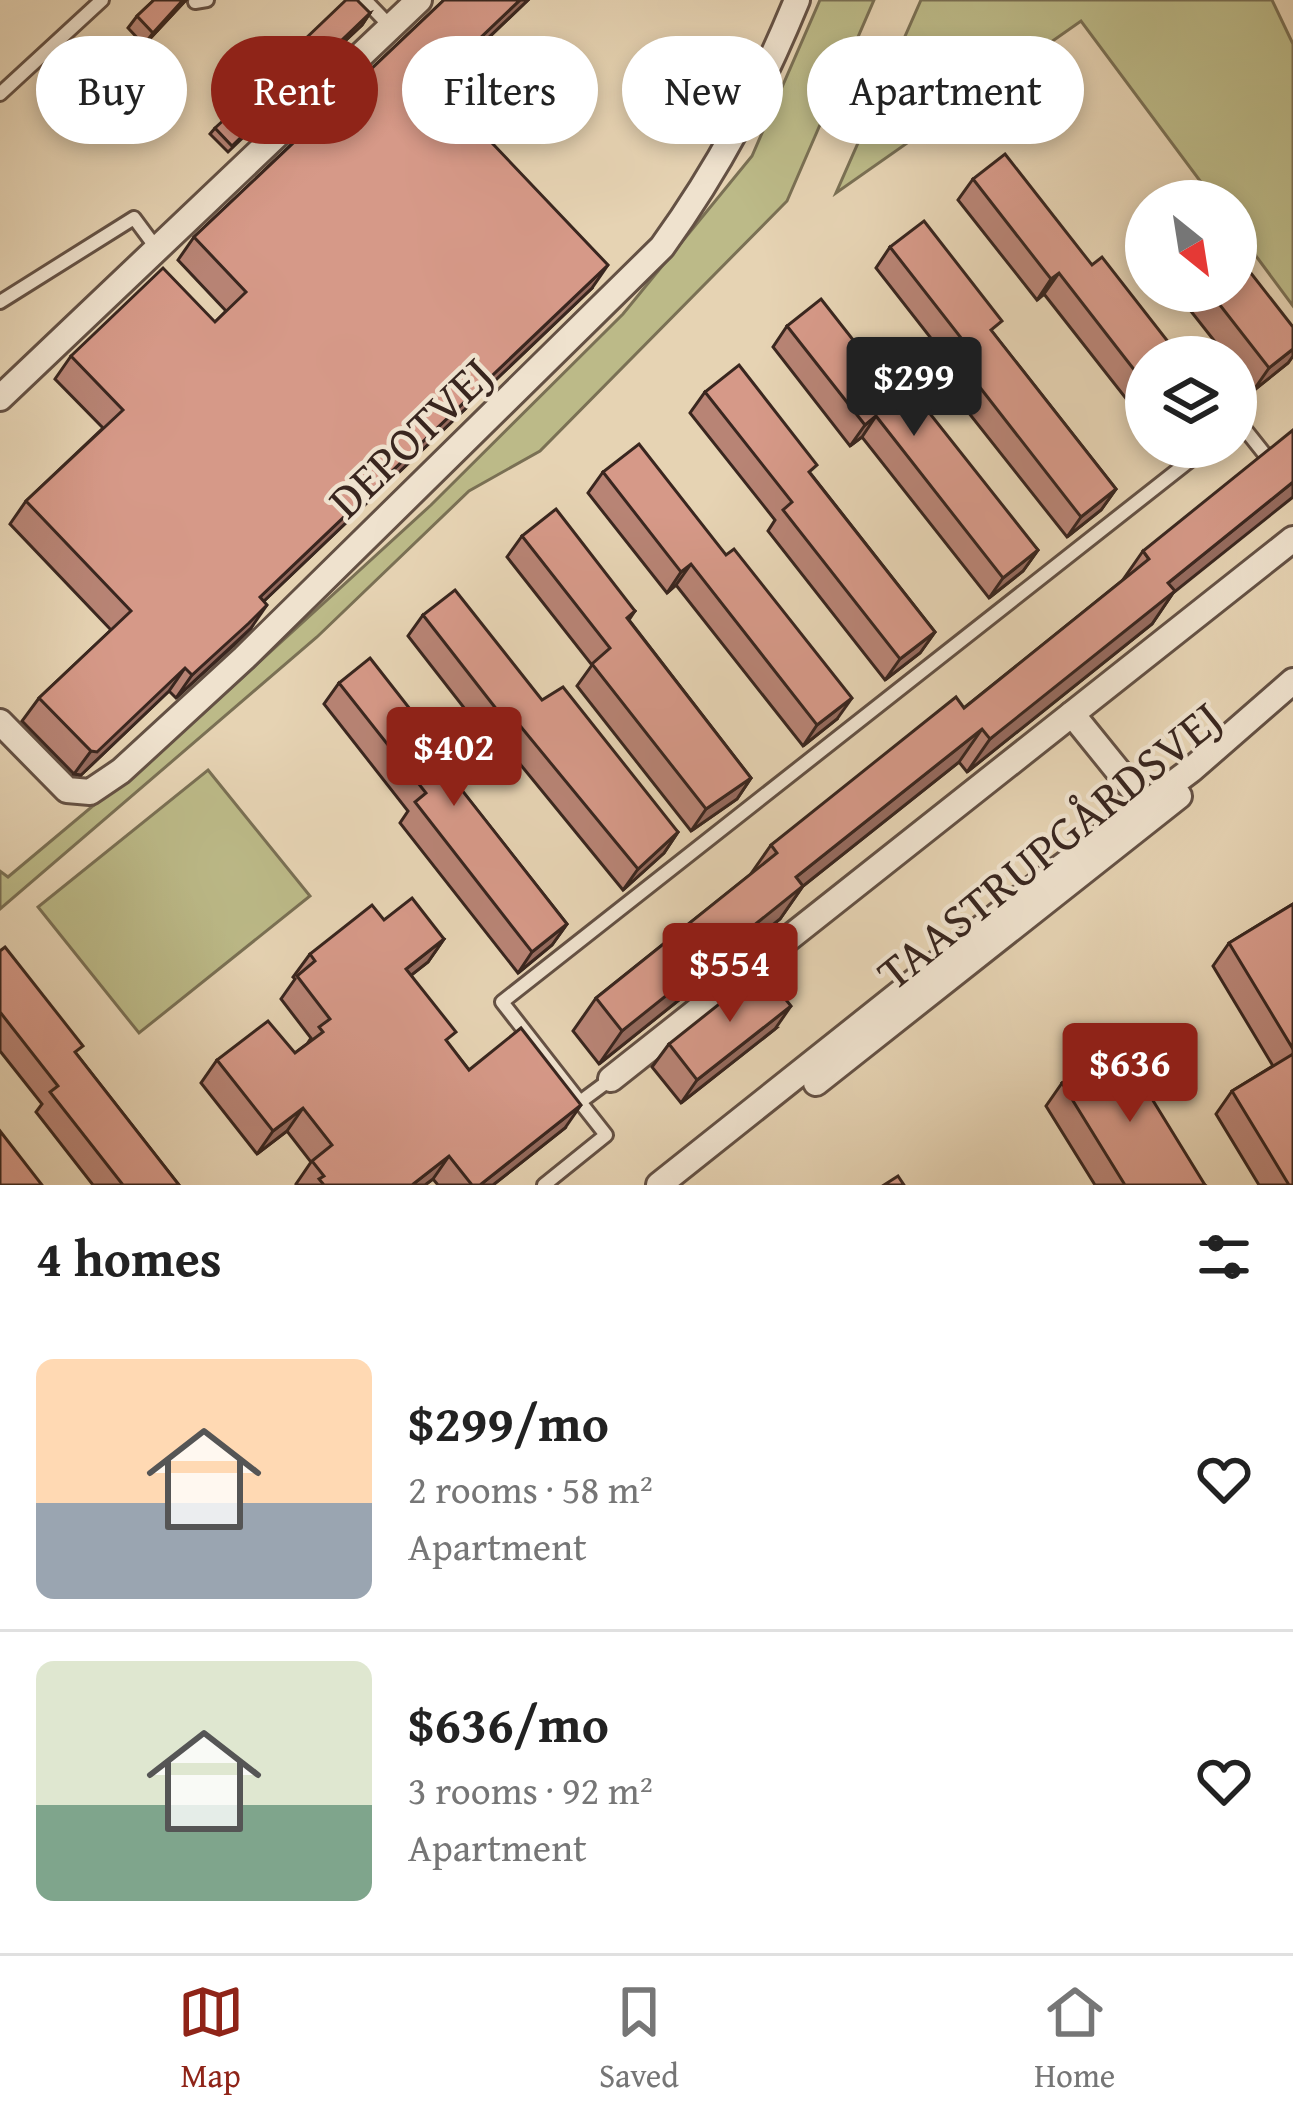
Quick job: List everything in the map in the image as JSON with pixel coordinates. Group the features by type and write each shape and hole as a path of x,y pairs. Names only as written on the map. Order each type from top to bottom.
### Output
{"street":[{"path":"0,398 419,0"},
{"name":"DEPOTVEJ","path":"0,722 67,790 90,792 121,771 662,248 718,169 760,90 797,0"},
{"name":"TAASTRUPGÅRDSVEJ","path":"610,1079 1293,539"},
{"name":"TAASTRUPGÅRDSVEJ","path":"659,1185 1258,715 1293,681"},
{"name":"TAASTRUPGÅRDSVEJ","path":"686,1185 1024,923 1293,704"},
{"name":"TAASTRUPGÅRDSVEJ","path":"1072,714 1144,803"}],"lane":[{"path":"0,94 102,0"},
{"path":"364,0 391,27"},
{"path":"0,302 134,218 157,249"},
{"path":"1257,445 1263,452"},
{"path":"544,1185 606,1136 502,1003 1180,468"},
{"path":"580,1102 610,1079"}],"shaded area":[{"path":"820,0 874,0 858,36 807,36 807,144 812,144 787,201 540,451 469,491 317,637 0,909 0,871 8,877 199,717 431,505 623,314 757,144 783,144 783,85"},
{"path":"921,0 1272,0 1293,44 1293,306 1257,257 1257,180 1199,180 1081,21 1060,36 905,36"},
{"path":"858,144 906,144 836,193"},
{"path":"208,770 310,896 139,1033 38,907"}],"building":[{"path":"154,0 183,0 153,33 137,16"},
{"path":"346,0 357,0 370,13 346,36 308,36"},
{"path":"444,0 520,0 482,36 406,36"},
{"path":"402,40 402,144 493,144 608,265 260,597 267,605 249,623 192,675 185,668 97,752 91,751 39,698 131,611 26,501 123,410 71,356 163,268 215,322 246,292 194,237 292,144 378,144 378,63"},
{"path":"1005,154 1092,265 1102,257 1125,286 1125,312 1145,312 1164,336 1125,336 1125,358 1059,273 1051,279 973,179"},
{"path":"924,221 1002,321 991,330 1116,489 1081,517 964,367 976,357 890,247"},
{"path":"1257,281 1293,327 1293,349 1269,368 1257,353 1257,336 1244,336 1225,312 1257,312"},
{"path":"821,299 908,410 920,401 1038,550 1003,578 876,416 865,425 787,326"},
{"path":"739,365 817,465 809,472 935,632 900,659 783,510 792,502 705,392"},
{"path":"1293,430 1293,482 1168,583 1175,591 990,739 982,729 796,877 803,886 622,1031 596,998 777,853 771,845 956,697 964,708 1149,559 1143,551 1246,468 1257,468 1257,459"},
{"path":"639,444 726,555 734,549 852,698 817,725 691,564 681,572 603,472"},
{"path":"556,509 635,611 627,618 751,778 706,809 592,664 610,648 522,536"},
{"path":"455,590 542,700 563,687 678,832 638,869 507,710 501,715 423,615"},
{"path":"370,658 446,755 439,761 567,924 532,952 415,802 426,793 339,683"},
{"path":"412,898 444,939 406,969 456,1032 446,1040 469,1070 521,1028 581,1105 480,1185 472,1185 449,1156 412,1185 324,1185 319,1179 324,1176 312,1161 332,1145 303,1108 273,1131 217,1060 268,1021 295,1053 323,1032 319,1027 330,1019 297,976 315,961 310,954 372,905 384,920"},
{"path":"1293,904 1293,1049 1229,943"},
{"path":"5,947 83,1046 75,1052 179,1185 123,1185 50,1092 58,1086 0,1012 0,951"},
{"path":"762,970 791,1006 697,1080 669,1044"},
{"path":"1120,1047 1205,1185 1125,1185 1062,1083"},
{"path":"1293,1054 1293,1185 1289,1185 1232,1091"},
{"path":"0,1131 42,1185 0,1185"}]}
